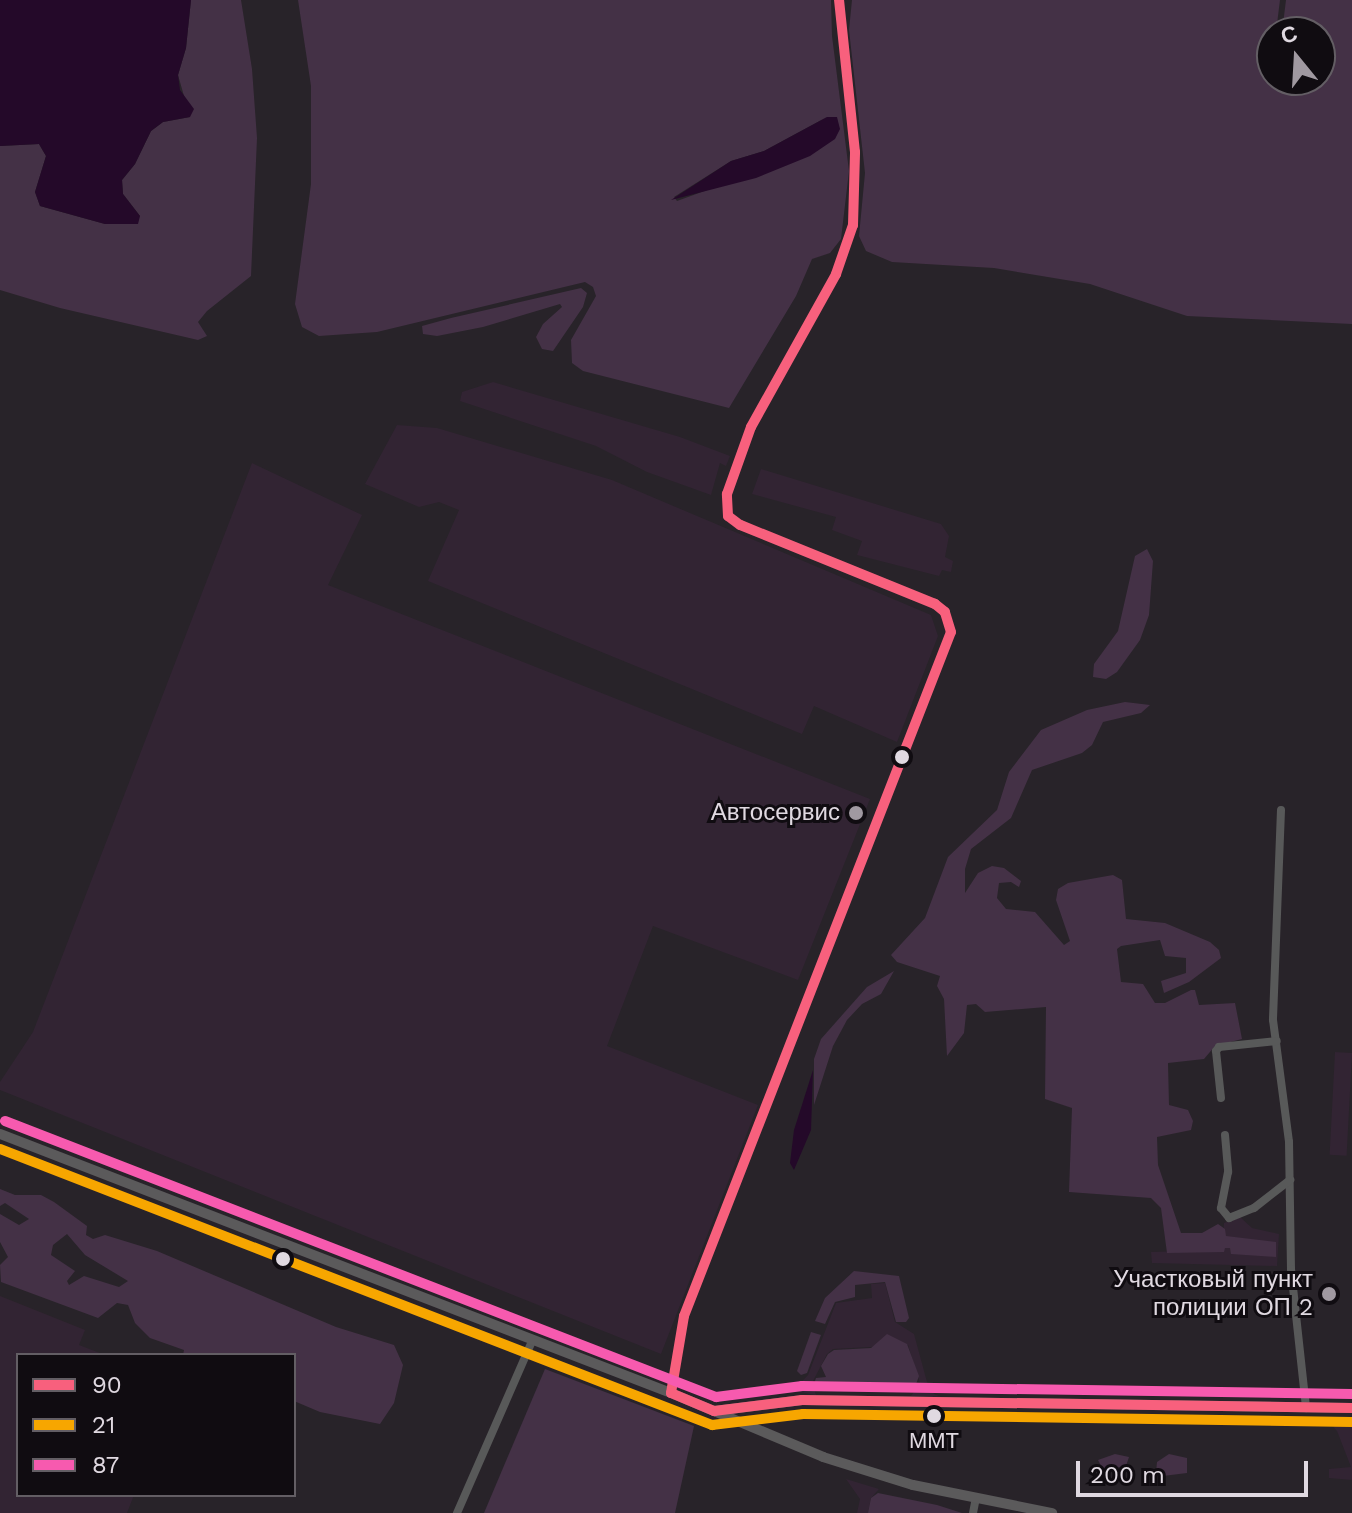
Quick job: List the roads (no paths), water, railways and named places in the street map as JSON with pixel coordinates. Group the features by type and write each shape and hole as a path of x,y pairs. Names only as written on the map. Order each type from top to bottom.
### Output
{"main road":[{"path":"0,1134 671,1393 765,1435 869,1472 1052,1513"},
{"path":"714,1411 802,1400 1352,1408"}],"street":[{"path":"671,1393 684,1316 951,632 945,612 935,604 740,525 728,516 727,494 751,427 836,274 853,225 855,152 839,0"},
{"path":"1281,810 1273,1004 1289,1142 1291,1269 1306,1408"},
{"path":"1221,1098 1216,1051 1226,1045 1277,1041"},
{"path":"1225,1135 1228,1172 1221,1208 1229,1218 1254,1208 1290,1180"},
{"path":"457,1513 532,1341"},
{"path":"973,1513 976,1498"}],"place":[{"name":"Автосервис","path":"856,813"},
{"name":"Участковый пункт полиции ОП 2","path":"1329,1294"},
{"name":"ММТ","path":"934,1416"}]}
